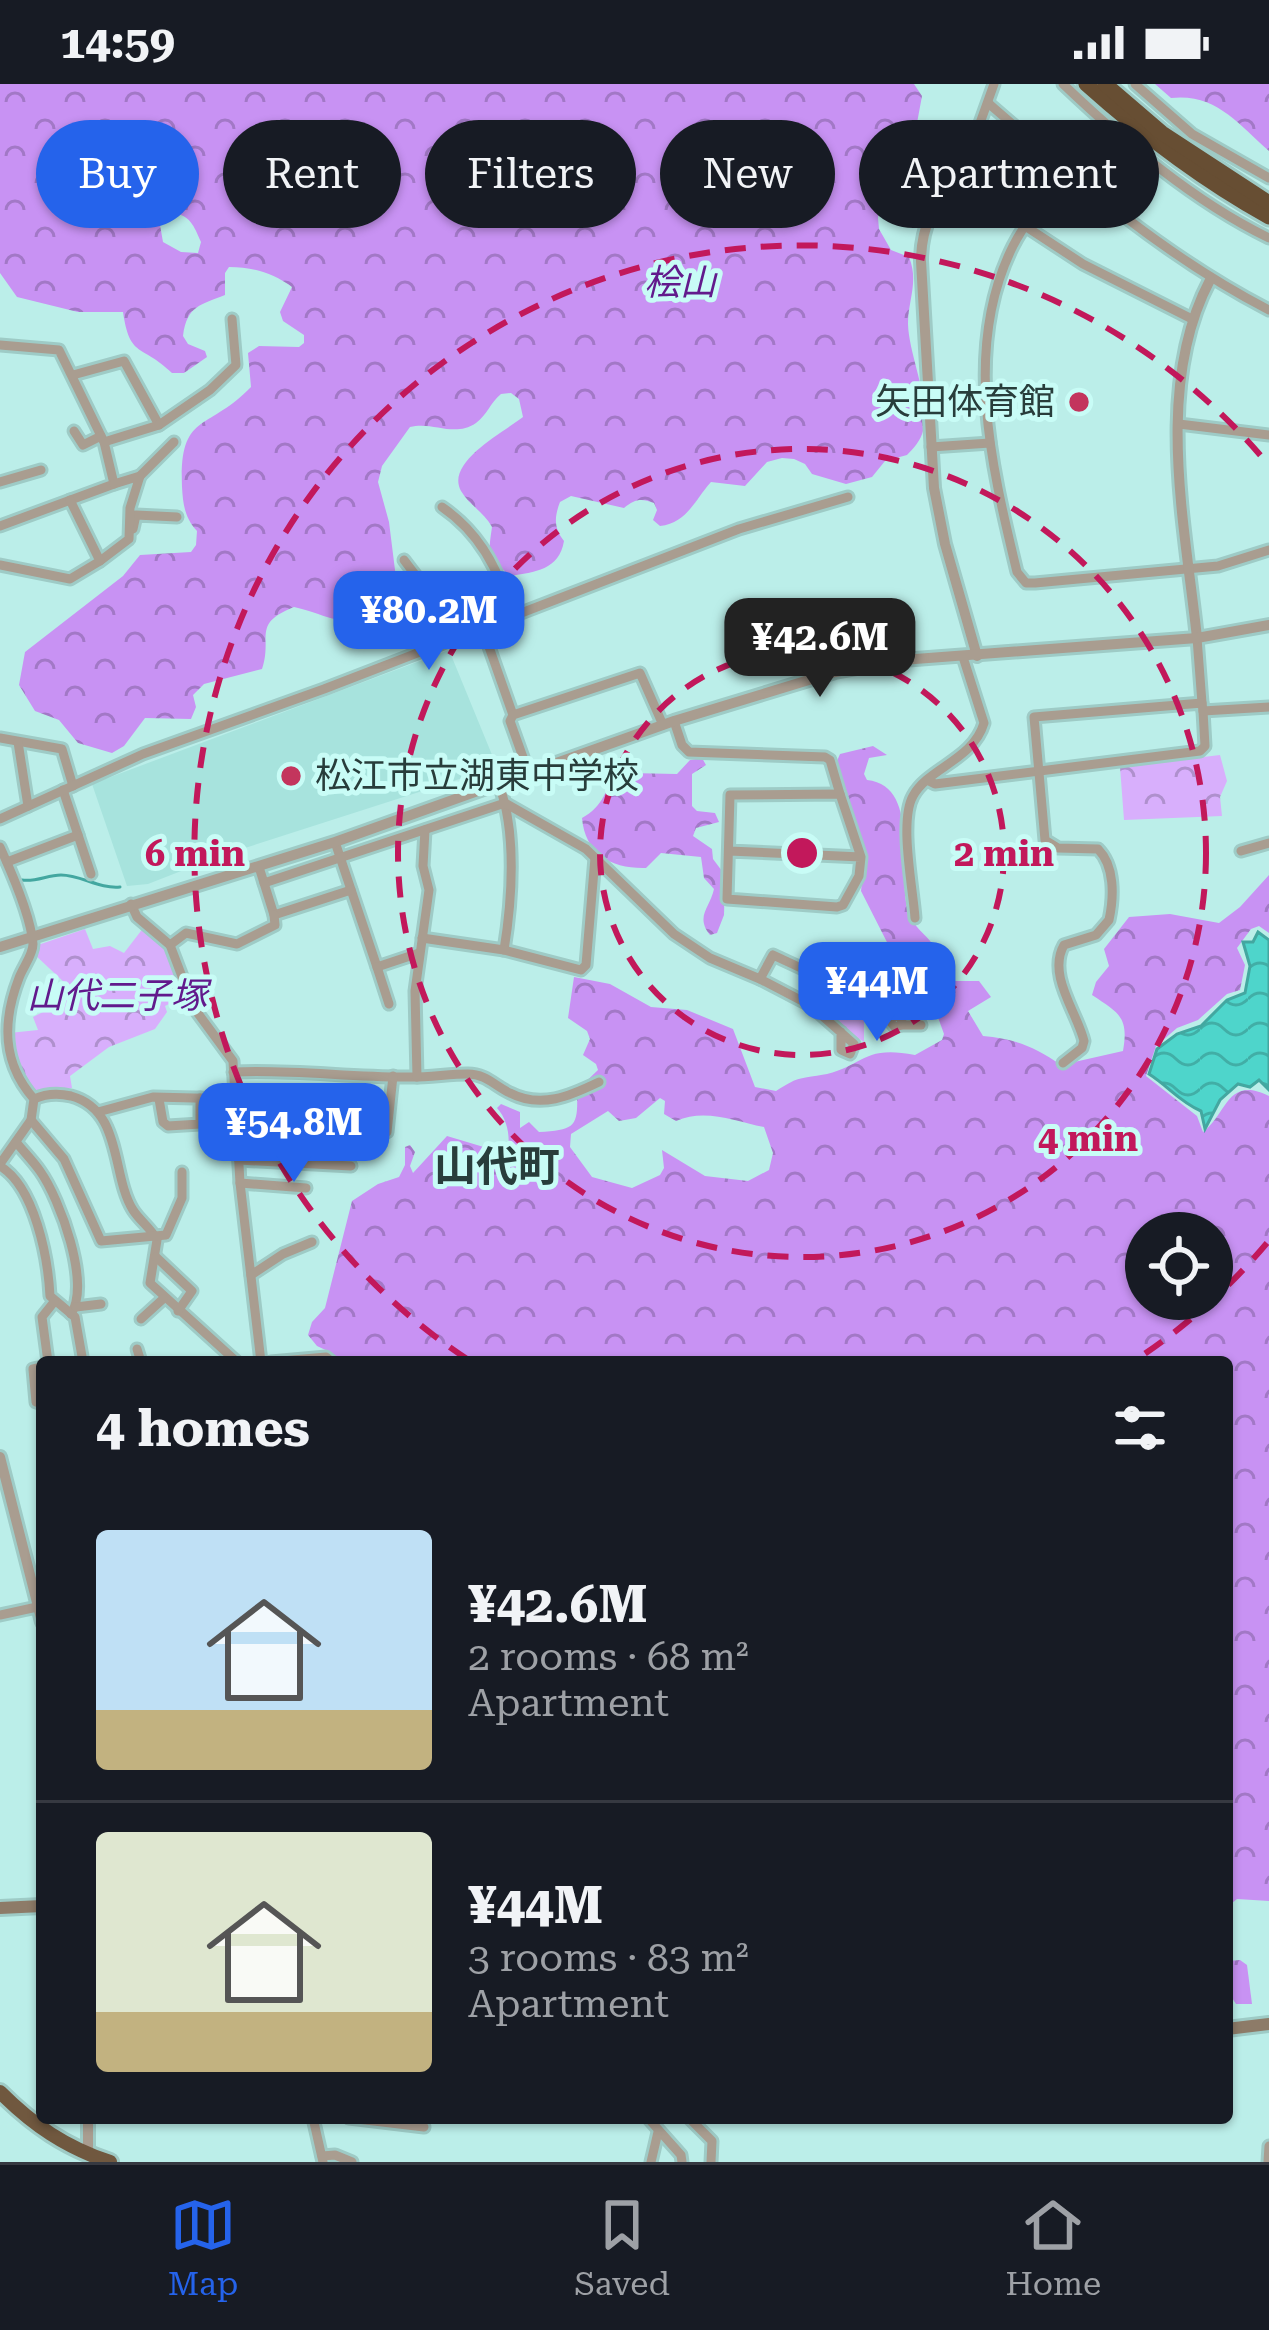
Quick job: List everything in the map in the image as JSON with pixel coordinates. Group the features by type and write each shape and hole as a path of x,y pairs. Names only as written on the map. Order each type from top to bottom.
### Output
{"highway":[{"path":"1086,84 1154,143 1269,220"},
{"path":"1105,84 1162,133 1269,203"},
{"path":"1162,133 1269,193"},
{"path":"0,2092 38,2127 88,2158 110,2162"}],"main road":[{"path":"0,1908 36,1906"},
{"path":"1233,2028 1269,2024"}],"street":[{"path":"982,120 994,84"},
{"path":"1063,84 1130,143 1216,208 1269,238"},
{"path":"1136,84 1192,134 1269,178"},
{"path":"988,103 1008,120"},
{"path":"926,228 921,244 939,518 977,656"},
{"path":"1024,228 993,296 988,322 990,443 1017,572 1026,583 1243,561 1269,550"},
{"path":"1028,228 1083,264 1192,319"},
{"path":"1141,228 1210,280 1269,310"},
{"path":"929,781 1038,772 1200,751 1205,746 1179,424 1192,319 1210,280"},
{"path":"74,431 83,445 159,425 210,390 236,364 232,320"},
{"path":"0,345 59,350 102,439 114,484"},
{"path":"73,375 124,361 159,425"},
{"path":"1179,424 1269,435"},
{"path":"129,539 130,508 140,476 174,442"},
{"path":"932,447 990,443"},
{"path":"0,482 41,470"},
{"path":"0,526 140,476"},
{"path":"0,819 143,754 739,529 848,497"},
{"path":"70,500 100,561"},
{"path":"442,507 457,517 486,552 503,583 511,617"},
{"path":"0,565 70,579 129,539 136,515 177,517"},
{"path":"404,560 426,589 447,641"},
{"path":"0,947 334,842 668,723 868,664 1197,638 1269,625"},
{"path":"482,627 513,715"},
{"path":"915,918 911,797 975,742 984,723 963,657"},
{"path":"529,774 509,721 513,715 640,673 689,752 830,760 861,857 859,876 843,905 837,907 728,899 730,795 840,794"},
{"path":"1063,1064 1084,1041 1069,1007 1058,957 1064,945 1096,935 1109,920 1110,871 1097,848 1058,848 1046,843 1034,717 1269,707"},
{"path":"0,738 65,752 78,836 91,874"},
{"path":"18,742 28,806"},
{"path":"500,785 512,894 504,950"},
{"path":"264,883 505,803"},
{"path":"505,803 595,858 674,934 710,958 811,1005 841,1032"},
{"path":"417,1077 415,1006 429,890 425,830"},
{"path":"7,862 78,836"},
{"path":"334,842 389,1004"},
{"path":"1241,850 1269,843"},
{"path":"0,847 32,951 17,981 6,1039 15,1073 34,1099 31,1120 0,1165 24,1194 43,1243 54,1302 42,1317 44,1356"},
{"path":"729,851 861,857"},
{"path":"422,938 504,950 581,970 586,965 592,920 595,858"},
{"path":"170,945 186,933 237,944 275,925 259,867"},
{"path":"274,915 351,890"},
{"path":"131,904 137,917 170,945 194,1008 227,1049 260,1356"},
{"path":"377,967 419,953"},
{"path":"760,979 773,955 816,975 868,980 887,994 899,1020 921,1025"},
{"path":"233,1072 483,1076 511,1094 545,1101 599,1082"},
{"path":"387,1132 393,1076"},
{"path":"34,1099 49,1094 75,1097 98,1112 113,1143 133,1211 154,1234 156,1257 148,1276 163,1299 232,1356"},
{"path":"159,1099 168,1126 200,1124 200,1099"},
{"path":"98,1112 126,1102 235,1099"},
{"path":"31,1120 64,1160 97,1239 166,1235 182,1198 182,1172"},
{"path":"16,1142 45,1178 73,1247 78,1300 73,1311 82,1356"},
{"path":"239,1160 351,1166"},
{"path":"241,1183 306,1188"},
{"path":"251,1275 312,1242"},
{"path":"156,1257 192,1291 178,1311"},
{"path":"141,1319 163,1299"},
{"path":"54,1302 73,1311 101,1304"},
{"path":"137,1348 139,1356"},
{"path":"248,1356 258,1349"},
{"path":"36,1368 31,1375 36,1402"},
{"path":"0,1457 36,1598"},
{"path":"0,1615 36,1606"},
{"path":"88,2124 88,2158"},
{"path":"315,2124 322,2159 335,2155 352,2162"},
{"path":"394,2124 424,2128"},
{"path":"652,2124 682,2162"},
{"path":"695,2124 712,2141 711,2162"},
{"path":"651,2162 658,2132"},
{"path":"1268,2162 1269,2146"}],"shaded area":[{"name":"松江市立湖東中学校","path":"449,650 497,767 217,857 148,884 127,886 92,784"}],"green space":[{"name":"桧山","path":"0,84 914,84 922,96 918,120 859,120 859,228 879,228 891,250 909,257 913,275 908,324 925,419 920,438 907,455 885,461 872,477 846,484 812,474 794,459 767,462 745,486 711,482 684,516 660,526 653,520 657,510 649,501 638,500 624,508 571,496 560,502 557,513 564,541 557,558 544,568 510,576 491,554 492,527 464,496 458,480 461,469 479,449 523,417 519,399 511,393 501,394 468,427 410,427 382,466 378,482 389,522 397,586 352,617 335,619 294,607 281,613 268,626 262,669 204,684 193,695 196,707 191,719 145,718 124,746 112,753 78,743 59,720 35,711 19,685 25,652 123,576 140,555 191,552 197,531 185,511 182,463 191,434 251,387 248,353 259,346 299,347 304,335 283,321 280,312 292,287 246,268 229,267 225,295 196,308 188,318 183,336 207,357 184,373 172,373 133,344 123,312 78,312 17,297 0,273"},
{"path":"1155,84 1269,84 1269,151 1214,105 1171,98"},
{"path":"873,746 887,755 869,758 864,774 896,799 902,817 906,903 916,926 936,949 932,954 952,981 979,981 991,997 968,1011 983,1036 1024,1044 1061,1065 1123,1051 1120,1017 1092,995 1109,966 1104,949 1129,917 1170,914 1219,923 1269,875 1269,933 1259,926 1251,929 1237,948 1245,965 1240,990 1227,994 1198,1020 1177,1028 1156,1046 1146,1076 1197,1116 1203,1132 1236,1093 1255,1091 1269,1096 1269,1901 1233,1902 1233,1356 333,1356 308,1335 325,1308 352,1201 399,1177 405,1147 410,1145 415,1152 410,1166 413,1173 447,1136 507,1154 508,1130 497,1108 501,1104 520,1112 520,1128 529,1122 539,1132 573,1124 577,1090 598,1070 583,1055 590,1039 587,1031 568,1018 574,977 610,984 651,1007 687,1010 733,1029 755,1087 776,1091 873,1055 915,1055 942,1040 931,998 894,956 861,891 865,856 837,761 840,754","holes":["660,1098 665,1101 664,1114 676,1121 709,1116 764,1127 773,1153 769,1170 748,1181 705,1176 662,1150 660,1175 632,1188 592,1177 570,1147 571,1134 608,1111 619,1121 636,1118"]},
{"path":"1220,755 1227,781 1220,797 1222,816 1124,820 1120,767"},
{"path":"702,758 706,765 692,774 692,806 715,813 719,822 696,828 693,836 712,849 725,875 724,915 717,933 710,935 704,917 714,889 704,878 701,857 661,853 646,868 622,866 595,850 582,818 600,803 615,767 629,773 677,774 690,760"},
{"name":"山代二子塚","path":"144,927 169,948 187,995 165,1006 167,1012 155,1029 109,1047 70,1076 72,1088 32,1091 17,1069 9,1033 38,1030 33,1017 73,997 33,953 35,946 85,929 93,949 110,946 124,953"},
{"path":"868,985 888,1004 864,1004 864,1042 834,1022 816,1000 861,1003"},
{"path":"1233,1961 1247,1965 1252,2004 1236,2004 1233,1999"}],"water":[{"path":"1258,932 1269,940 1269,1090 1259,1080 1250,1087 1238,1084 1220,1100 1205,1129 1201,1111 1149,1074 1157,1049 1177,1034 1201,1026 1227,1000 1245,993 1250,966 1243,942 1253,942"}],"waterway":[{"path":"22,880 61,875 120,887"}],"place":[{"name":"矢田体育館","path":"1079,402"},
{"name":"松江市立湖東中学校","path":"291,776"}],"district":[{"name":"山代町","path":"497,1166"}]}
